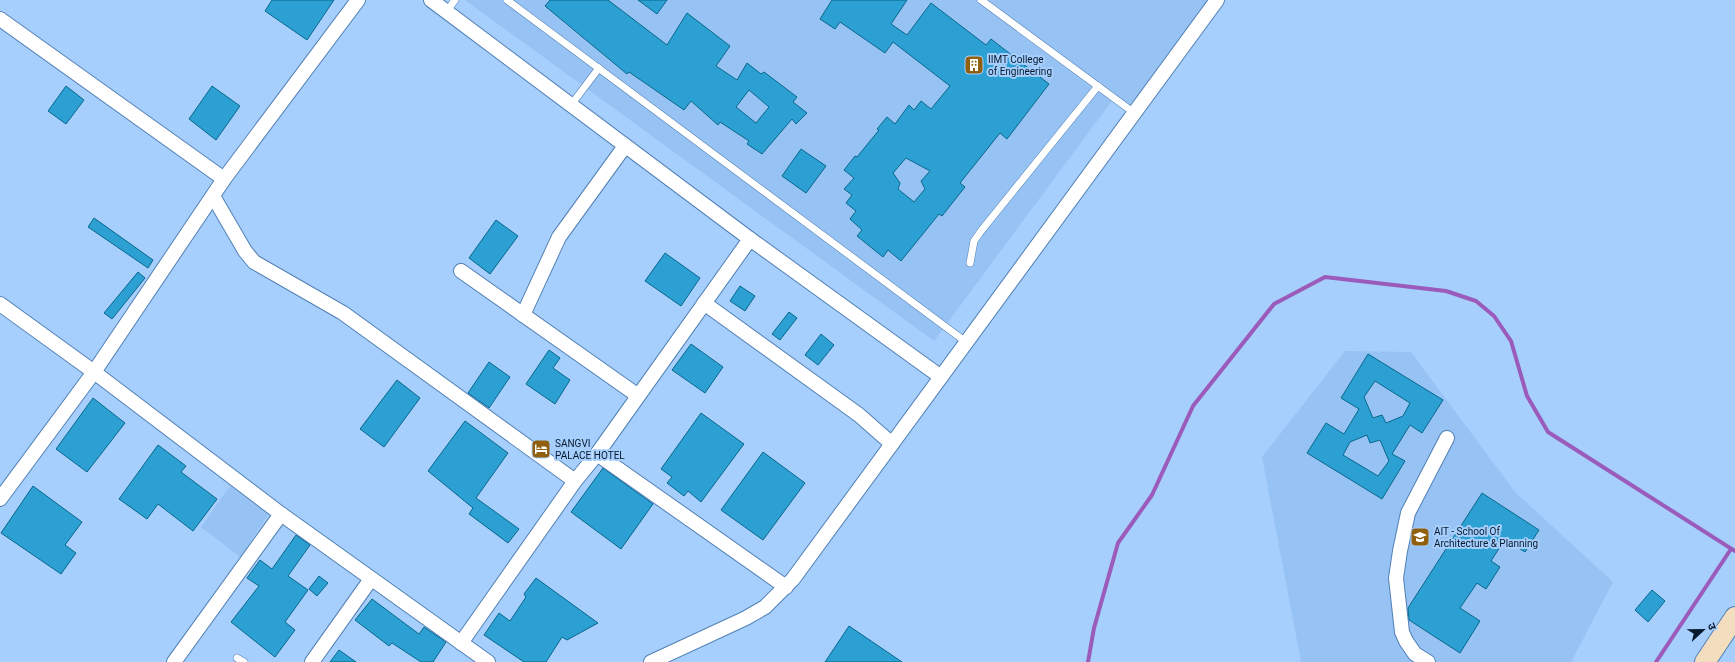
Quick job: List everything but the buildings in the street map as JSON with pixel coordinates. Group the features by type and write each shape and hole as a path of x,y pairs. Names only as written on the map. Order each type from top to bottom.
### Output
{"main road":[{"path":"1705,662 1735,617"}],"street":[{"path":"0,499 94,372 224,179 358,0"},
{"path":"431,0 750,239 941,377"},
{"path":"651,662 746,618 765,607 786,587 1134,112 1184,47 1217,0"},
{"path":"0,19 224,179"},
{"path":"523,315 559,237 625,146"},
{"path":"213,196 245,251 254,262 343,313 575,481"},
{"path":"461,643 575,481 597,454 637,395 750,239"},
{"path":"461,271 637,395"},
{"path":"704,303 859,415 892,444"},
{"path":"0,304 94,372 281,514 488,662"},
{"path":"1428,662 1415,654 1402,632 1396,578 1408,513 1447,438"},
{"path":"597,454 786,587"},
{"path":"174,662 281,514"},
{"path":"312,662 372,579"}],"lane":[{"path":"447,11 455,0"},
{"path":"507,0 966,342"},
{"path":"981,0 1134,112"},
{"path":"571,105 599,68"},
{"path":"970,263 974,241 981,231 1098,86"},
{"path":"237,658 244,662"}],"shaded area":[{"name":"IIMT College of Engineering","path":"465,0 1208,0 1133,112 1114,98 934,341"},
{"name":"AIT - School Of Architecture & Planning","path":"1345,351 1411,352 1515,492 1613,582 1571,662 1301,662 1262,457"},
{"path":"230,486 269,514 240,557 201,527"}],"waterway":[{"path":"1088,662 1094,628 1118,543 1152,495 1193,406 1274,304 1325,277 1446,291 1476,301 1494,316 1511,341 1527,396 1548,432 1735,551"},
{"path":"1656,662 1731,549"}],"place":[{"name":"IIMT College of Engineering","path":"974,65"},
{"name":"SANGVI PALACE HOTEL","path":"541,449"},
{"name":"AIT - School Of Architecture & Planning","path":"1420,537"}]}
